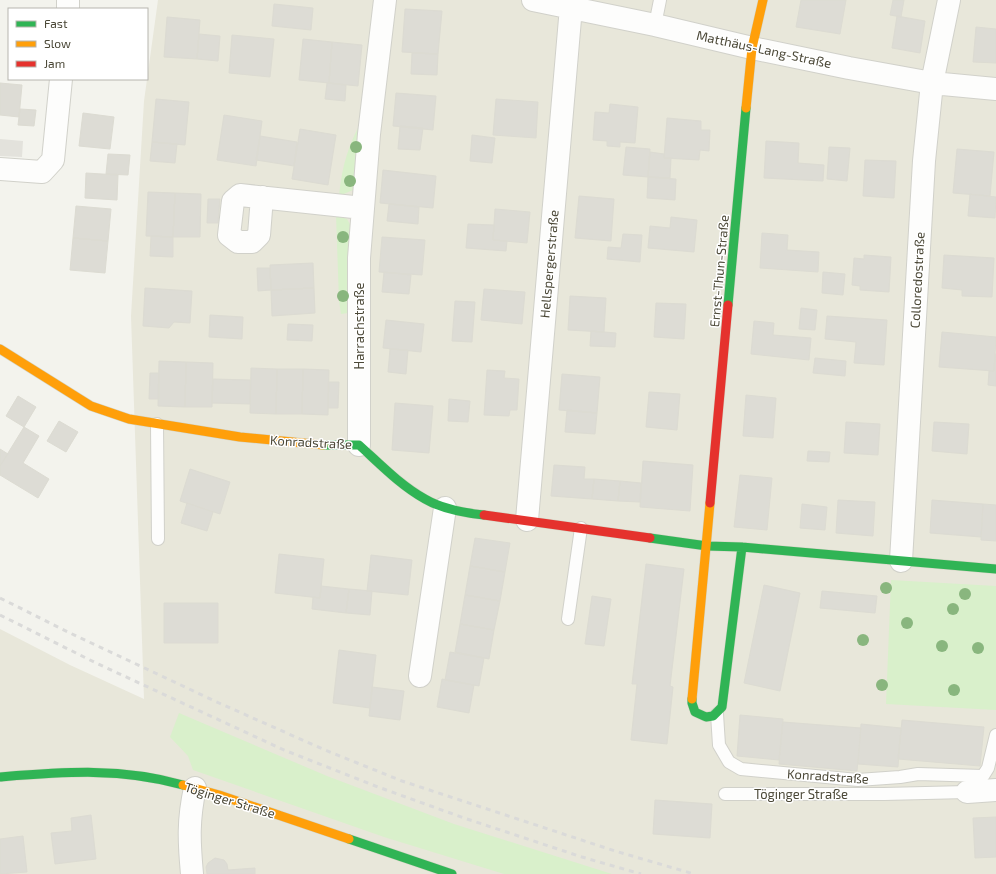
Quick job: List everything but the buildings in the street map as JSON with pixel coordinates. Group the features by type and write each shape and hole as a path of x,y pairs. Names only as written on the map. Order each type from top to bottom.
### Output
{"street":[{"name":"Harrachstraße","path":"359,445 359,258 369,134 385,0"},
{"name":"Matthäus-Lang-Straße","path":"533,0 655,25 752,48 932,83 996,89"},
{"name":"Ernst-Thun-Straße","path":"707,546 752,48 763,0"},
{"name":"Colloredostraße","path":"901,561 924,161 932,83 949,0"},
{"name":"Hellspergerstraße","path":"527,520 571,8"},
{"path":"0,169 42,172 53,160 61,80"},
{"path":"262,197 363,208"},
{"name":"Konradstraße","path":"0,349 91,406 129,419 254,439 313,445 359,445 396,480 426,500 445,508 460,512 527,520 707,546 742,547 996,569"},
{"path":"420,676 445,508"},
{"path":"707,546 692,703 694,712 702,716 708,717 717,714"},
{"name":"Konradstraße","path":"717,714 722,707 742,547"},
{"name":"Töginger Straße","path":"0,777 56,772 114,772 142,775 195,788 452,874"},
{"path":"192,874 188,837 190,809 195,788"},
{"name":"Töginger Straße","path":"967,792 996,790"}],"lane":[{"path":"655,25 660,0"},
{"path":"157,424 158,539"},
{"path":"568,620 581,528"},
{"name":"Konradstraße","path":"717,714 719,745 729,762 741,769 858,780 918,774 983,776 988,768 996,735"},
{"name":"Töginger Straße","path":"726,794 884,794 967,792"}],"shaded area":[{"path":"158,0 996,0 996,874 0,874 0,629 70,665 144,699 131,316 144,101"},
{"path":"0,139 23,141 22,157 0,156"}],"green space":[{"path":"365,115 357,180 353,190 339,196 347,154"},
{"path":"336,215 347,219 351,226 349,309 348,313 341,314 339,301"},
{"path":"891,580 996,586 996,710 886,704"},
{"path":"179,713 327,776 454,824 612,874 504,874 384,837 193,770 188,756 170,737"}],"railway":[{"path":"0,598 70,633 219,703 325,750 402,781 615,851 694,874"},
{"path":"0,615 96,663 284,750 378,787 464,818 582,857 641,874"}],"traffic: fast":[{"path":"728,305 746,108"},
{"path":"323,445 359,445 399,481 425,499 454,510 484,515"},
{"path":"650,538 707,546 742,547 996,569"},
{"path":"692,699 695,712 706,717 713,716 722,707 742,547"},
{"path":"0,777 92,772 137,775 183,785"},
{"path":"349,839 452,874"}],"traffic: slow":[{"path":"746,108 752,48 763,0"},
{"path":"0,349 91,406 129,419 240,437 323,445"},
{"path":"692,699 710,503"},
{"path":"183,785 219,795 349,839"}],"traffic: jam":[{"path":"710,503 728,305"},
{"path":"484,515 650,538"}]}
